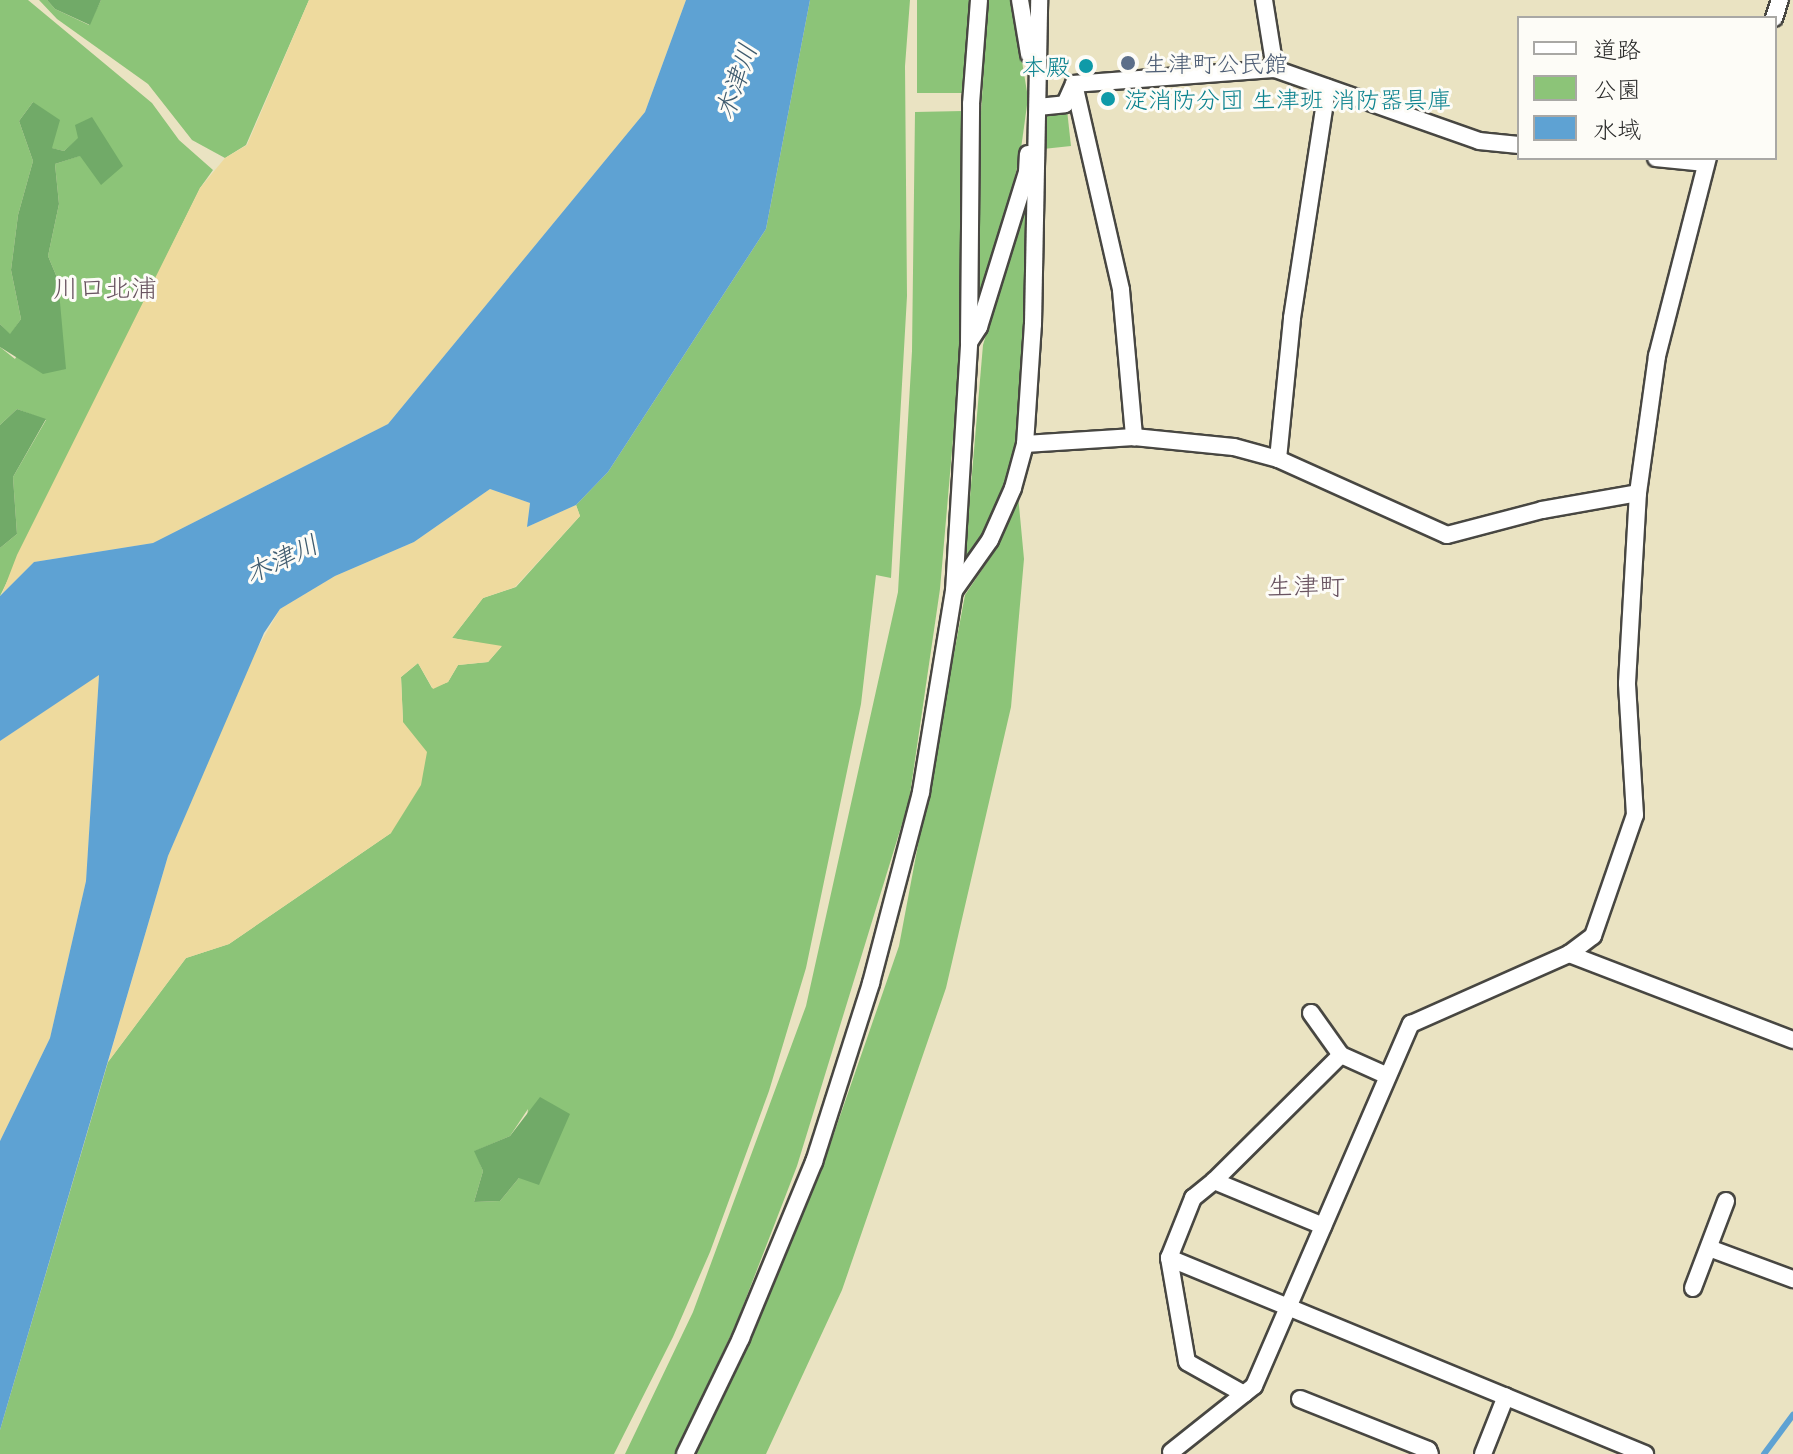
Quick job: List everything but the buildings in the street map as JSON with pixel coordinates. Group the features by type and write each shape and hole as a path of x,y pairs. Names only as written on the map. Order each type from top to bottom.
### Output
{"street":[{"path":"685,1454 741,1338 814,1162 871,983 921,792 954,591 969,343 971,104 979,0"},
{"path":"969,343 979,327 1027,172 1029,137 1038,107 1030,76 1029,39 1020,0"},
{"path":"954,591 990,540 1013,488 1025,444 1033,324 1039,0"},
{"path":"1264,0 1275,69"},
{"path":"1074,84 1275,69 1479,141 1517,145"},
{"path":"1038,107 1065,104 1074,84"},
{"path":"1074,84 1121,290 1134,437"},
{"path":"1278,459 1292,318 1327,88"},
{"path":"1171,1452 1254,1386 1411,1024 1569,954 1593,936 1635,815 1627,683 1638,493 1657,356 1706,160"},
{"path":"1025,444 1134,437 1234,447 1278,459 1447,535 1542,510 1638,493"},
{"path":"1569,954 1793,1040"},
{"path":"1311,1013 1341,1055 1388,1076"},
{"path":"1244,1394 1187,1362 1169,1258 1193,1198 1341,1055"},
{"path":"1214,1181 1323,1226"},
{"path":"1693,1288 1726,1201"},
{"path":"1709,1248 1793,1279"},
{"path":"1169,1258 1645,1454"},
{"path":"1483,1454 1506,1396"},
{"path":"1300,1399 1428,1450 1430,1454"}],"green space":[{"path":"0,0 28,0 152,103 179,140 213,170 200,188 0,596 0,548 17,534 13,477 46,420 17,409 0,425 0,347 15,359 58,280 48,256 59,204 55,164 79,156 79,138 64,151 51,148 33,102 19,121 33,161 18,215 11,270 21,319 10,335 0,324"},
{"path":"39,0 47,0 55,9 89,25 101,0 309,0 246,145 225,158 192,140 148,84 57,19"},
{"path":"47,0 101,0 90,25 55,9"},
{"path":"810,0 910,0 905,66 907,296 891,578 876,575 861,704 806,968 769,1091 710,1252 673,1337 614,1454 0,1454 0,1430 108,1062 186,958 229,944 391,833 403,722 401,677 418,663 432,688 448,682 458,665 488,662 501,647 452,638 483,598 516,587 580,516 576,505 608,472 766,229","holes":["528,1109 519,1178 500,1201 474,1202 483,1171 475,1151 510,1136"]},
{"path":"917,0 973,0 973,93 917,93"},
{"path":"988,0 1012,0 1028,98 1020,156 979,320 981,113"},
{"path":"33,102 60,120 52,148 64,151 78,138 75,125 92,117 123,166 101,185 80,156 55,164 59,204 48,256 58,280 66,369 43,374 0,347 0,324 10,334 21,319 11,270 18,215 33,161 19,121"},
{"path":"1067,110 1071,146 1043,149 1045,112"},
{"path":"963,111 961,347 940,589 909,801 797,1166 736,1324 675,1454 625,1454 693,1312 806,1006 898,592 912,351 915,112"},
{"path":"1032,181 1019,442 985,536 964,567 983,345"},
{"path":"17,409 46,419 13,477 17,534 0,548 0,425"},
{"path":"1018,495 1024,559 1011,707 946,988 842,1290 766,1454 692,1454 822,1168 899,946 965,595 994,552"},
{"path":"540,1097 570,1114 539,1185 519,1178 500,1201 474,1202 483,1171 474,1151 510,1136"}],"sand":[{"path":"309,0 686,0 645,112 388,424 153,543 34,562 2,594 17,555 200,188 225,158 247,145"},
{"path":"490,489 530,503 527,527 576,505 580,516 515,587 483,598 452,638 502,646 488,662 458,665 448,682 433,689 418,663 401,677 403,722 427,752 421,785 391,833 229,944 186,958 108,1062 168,856 250,661 280,609 335,576 414,542"},
{"path":"99,674 86,881 50,1038 0,1141 0,741"}],"water":[{"name":"木津川","path":"686,0 810,0 766,229 608,472 576,505 527,527 530,503 490,489 414,542 335,576 280,609 264,633 168,856 0,1430 0,1141 50,1038 86,881 99,675 0,741 0,596 34,562 153,543 388,424 645,112"}],"waterway":[{"path":"1764,1454 1793,1415"}],"place":[{"name":"生津町公民館","path":"1128,63"},
{"name":"本殿","path":"1086,66"},
{"name":"淀消防分団 生津班 消防器具庫","path":"1108,99"}],"district":[{"name":"川口北浦","path":"105,287"},
{"name":"生津町","path":"1306,585"}]}
